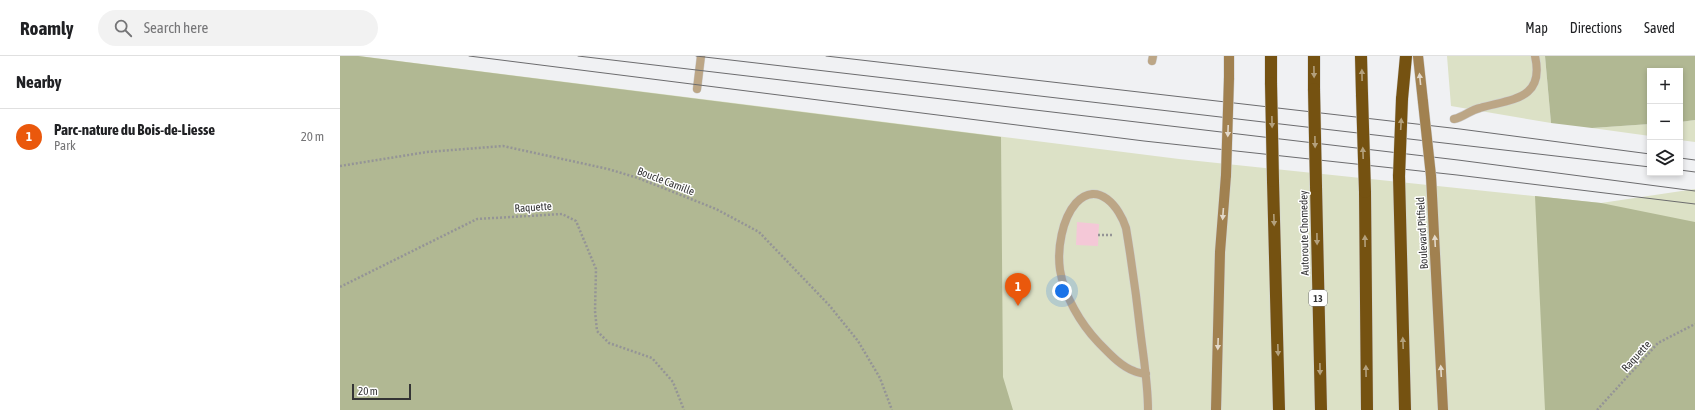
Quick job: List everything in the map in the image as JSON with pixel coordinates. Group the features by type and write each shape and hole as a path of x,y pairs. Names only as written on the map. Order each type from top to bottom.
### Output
{"highway":[{"path":"1271,56 1279,410"},
{"name":"Autoroute Chomedey","path":"1314,56 1321,410"},
{"path":"1361,56 1365,192 1367,410"},
{"path":"1405,410 1399,196 1402,99 1406,56"}],"main road":[{"path":"1216,410 1220,252 1226,176 1229,56"},
{"name":"Boulevard Pitfield","path":"1418,56 1432,200 1443,410"}],"lane":[{"path":"697,89 701,56"},
{"path":"1454,119 1464,116 1478,108 1509,101 1529,92 1538,76 1535,56"},
{"path":"1146,374 1134,371 1125,365 1108,352 1091,335 1064,288 1060,270 1060,255 1066,220 1076,203 1091,195 1104,196 1114,205 1122,216 1126,228 1146,374 1148,410"}],"path":[{"name":"Boucle Camille","path":"340,166 427,152 503,146 608,169 638,178 716,209 759,232 829,304 858,341 880,378 892,410"},
{"name":"Raquette","path":"340,287 477,219 562,214 576,222 596,269 595,312 597,331 609,343 652,358 673,382 684,410"},
{"name":"Raquette","path":"1597,410 1658,343 1695,324"}],"green space":[{"path":"340,56 359,56 1179,159 1601,203 1695,189 1695,410 340,410"},
{"path":"340,56 358,56 1001,137 1003,377 1013,410 340,410"},
{"path":"1447,56 1545,56 1551,123 1451,106"},
{"path":"1545,56 1695,56 1695,120 1683,122 1683,68 1647,68 1647,124 1592,128 1551,123"},
{"path":"1695,120 1695,142 1683,140 1683,122"},
{"path":"1647,124 1647,136 1592,128"},
{"path":"1535,196 1601,203 1695,222 1695,410 1545,410"}],"building":[{"path":"1077,222 1099,224 1098,246 1076,245"}],"tram line":[{"path":"469,56 1144,141 1457,175 1695,204"},
{"path":"578,56 1458,160 1695,191"},
{"path":"696,56 1647,167"},
{"path":"826,56 1460,129 1647,154"},
{"path":"1683,158 1695,160"},
{"path":"1683,170 1695,172"}],"place":[{"name":"Parc-nature du Bois-de-Liesse","path":"1018,306"}]}
